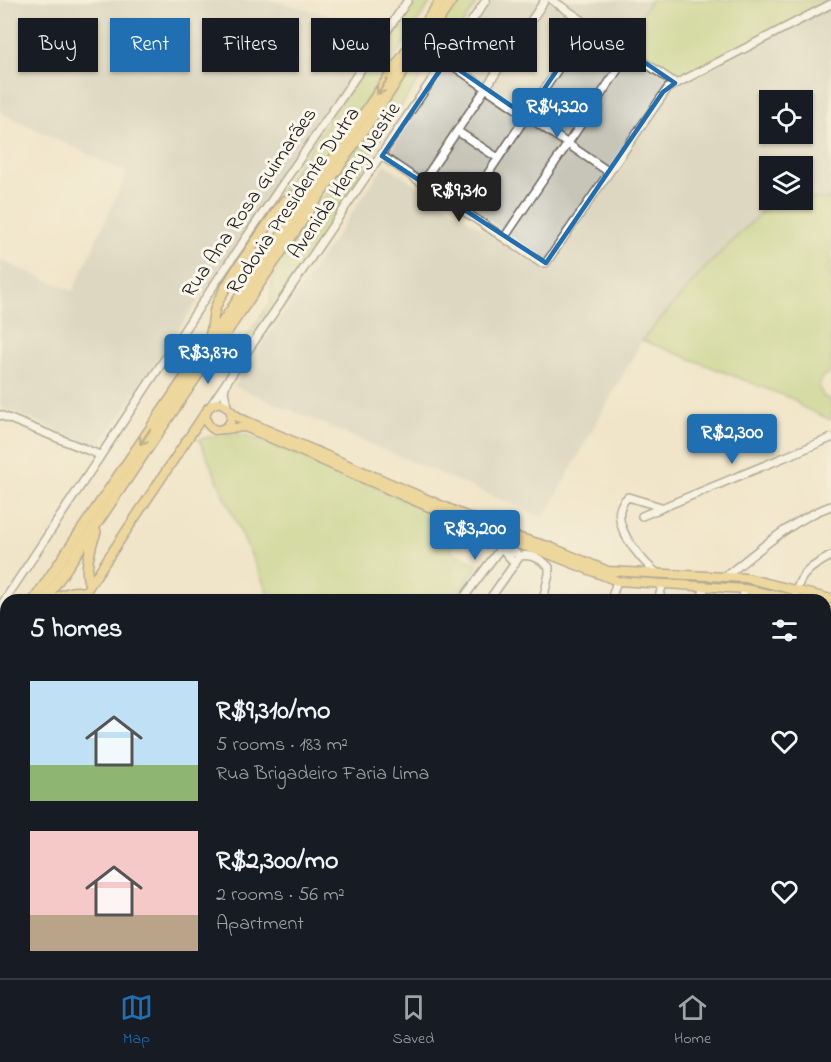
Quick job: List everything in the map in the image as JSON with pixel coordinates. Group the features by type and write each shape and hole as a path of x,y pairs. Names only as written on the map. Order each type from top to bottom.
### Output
{"highway":[{"name":"Rodovia Presidente Dutra","path":"49,594 452,0"},
{"name":"Rodovia Presidente Dutra","path":"38,594 440,1"},
{"path":"203,351 213,327 216,306 229,282 277,211 285,201 309,187 336,156"},
{"path":"90,584 88,580 92,542 108,506"},
{"path":"65,594 81,591 82,594"}],"main road":[{"path":"84,594 208,409 216,403 251,423 505,542 548,546 608,571 746,578 789,594"},
{"path":"208,409 207,423 220,429"},
{"path":"220,429 230,424 232,418 229,409"},
{"path":"188,439 203,432 245,427 505,542 546,552 616,581 745,589 767,594"},
{"path":"616,581 622,574 631,573"},
{"path":"661,573 657,578 663,584"}],"street":[{"name":"Rua Ana Rosa Guimarães","path":"9,594 408,0"},
{"name":"Avenida Henry Nestie","path":"474,18 486,0"},
{"path":"422,183 545,0"},
{"path":"552,0 579,18"},
{"path":"382,156 541,263 546,263 663,93 675,83 831,4"},
{"path":"646,64 675,83"},
{"name":"Avenida Henry Nestie","path":"208,409 439,72"},
{"path":"462,72 609,172"},
{"path":"463,211 556,72"},
{"path":"504,238 616,72"},
{"path":"457,131 498,158"},
{"path":"228,379 224,391 229,409"},
{"path":"0,415 100,455"},
{"path":"642,516 831,438"},
{"path":"661,507 631,497 625,498 621,527 630,545 648,565 661,573"},
{"path":"725,578 798,523 817,511 831,506"},
{"path":"505,542 520,556 529,555 545,562 549,567 544,594"},
{"path":"505,542 515,564"},
{"path":"466,594 505,542"},
{"path":"493,594 520,556"},
{"path":"798,594 804,574 815,564 831,556"},
{"path":"744,562 742,568 746,578"},
{"path":"631,573 648,565"},
{"path":"613,594 616,581"},
{"path":"660,594 663,584"},
{"path":"703,594 705,586"},
{"path":"744,594 745,589"}],"highlighted area":[{"path":"588,24 675,83 663,92 546,263 382,156 446,61 526,116"}],"shaded area":[{"path":"0,0 271,0 341,18 311,18 311,72 355,72 98,447 0,407 0,260 73,291 127,173 0,112"},
{"path":"490,0 651,0 639,18 549,18 549,72 646,72 646,63 677,84 831,8 831,199 813,199 813,156 759,156 759,210 764,210 708,265 642,340 544,518 234,386 385,164 536,265 543,257 388,154 442,72 537,72 537,18 478,18"}],"green space":[{"path":"411,0 432,0 420,18 402,18 402,46 390,64 390,31"},
{"path":"458,0 479,0 467,18 446,18"},
{"path":"651,0 831,0 831,7 678,81 646,62 646,18 639,18"},
{"path":"362,72 385,72 305,186 273,206 271,205"},
{"path":"409,72 424,72 386,128 314,256 248,345 243,342 270,303 272,280 279,263"},
{"path":"813,199 831,199 831,372 822,377 819,387 823,396 831,400 831,420 800,406 795,400 642,340 708,265 764,210 813,210"},
{"path":"225,434 246,435 344,473 475,532 449,550 478,565 457,594 268,594 199,439"}]}
